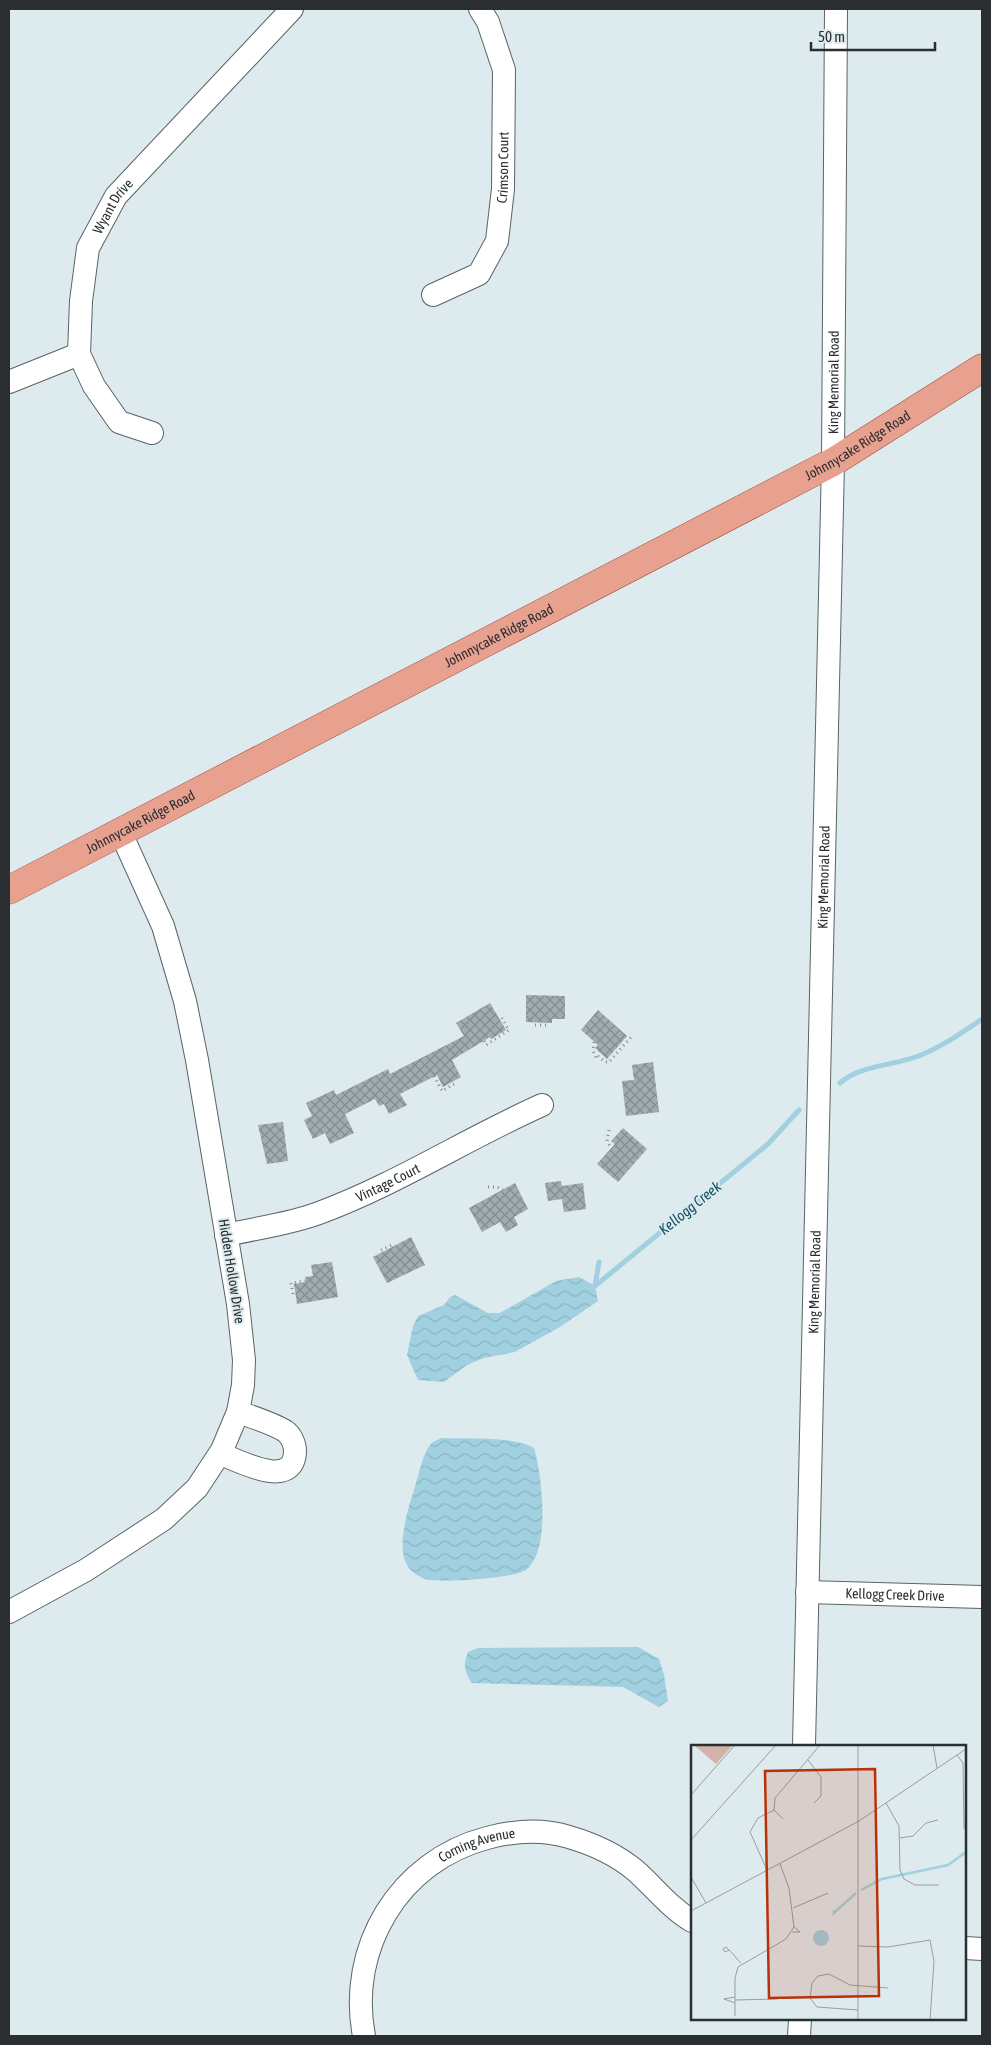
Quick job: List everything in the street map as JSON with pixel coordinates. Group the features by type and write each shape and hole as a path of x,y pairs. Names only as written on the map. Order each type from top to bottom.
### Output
{"main road":[{"name":"Johnnycake Ridge Road","path":"9,890 833,462 982,368"}],"street":[{"name":"Wyant Drive","path":"152,433 120,422 94,386 79,354 81,301 88,248 116,196 292,9"},
{"name":"Crimson Court","path":"433,295 479,274 497,241 503,189 504,70 488,22 480,9"},
{"name":"King Memorial Road","path":"804,1745 833,462 836,9"},
{"path":"9,382 79,354"},
{"name":"Hidden Hollow Drive","path":"9,1612 86,1570 164,1519 197,1488 220,1454 238,1412 243,1385 244,1360 226,1235 197,1060 185,1001 163,926 120,831"},
{"name":"Vintage Court","path":"226,1235 316,1214 360,1197 512,1119 542,1106"},
{"path":"220,1454 271,1473 282,1471 290,1464 293,1458 295,1453 293,1441 285,1431 238,1412"},
{"name":"Kellogg Creek Drive","path":"807,1592 982,1598"},
{"name":"Corning Avenue","path":"364,2036 360,1996 362,1975 369,1948 379,1926 392,1905 413,1879 444,1855 466,1844 501,1834 527,1832 550,1833 577,1840 594,1846 630,1866 665,1901 691,1920"},
{"path":"966,1948 982,1948"},
{"path":"799,2036 800,2020"}],"path":[{"path":"484,1041 486,1045 509,1030 500,1015"},
{"path":"535,1025 548,1026 548,1023"},
{"path":"594,1042 593,1047 597,1057 605,1062 609,1062 631,1037"},
{"path":"434,1076 442,1091 454,1084"},
{"path":"609,1130 607,1141 612,1148"},
{"path":"488,1187 497,1187 503,1190"},
{"path":"381,1250 392,1245 393,1247"},
{"path":"293,1294 291,1283 306,1281"}],"water":[{"path":"579,1277 595,1286 598,1301 560,1327 515,1352 484,1358 467,1365 444,1382 418,1380 407,1355 413,1326 418,1316 444,1305 450,1297 455,1295 488,1313 500,1313 556,1281"},
{"path":"441,1438 503,1440 526,1444 534,1448 541,1490 541,1539 532,1563 525,1570 516,1574 492,1578 439,1581 423,1578 413,1572 406,1563 403,1537 409,1506 428,1448 432,1443"},
{"path":"638,1647 659,1659 664,1675 668,1701 659,1707 623,1687 472,1683 465,1668 468,1652 478,1648"}],"building":[{"path":"526,995 565,996 565,1019 552,1019 552,1023 526,1022"},
{"path":"490,1003 506,1030 491,1039 490,1037 452,1060 461,1077 443,1087 437,1075 400,1094 407,1105 389,1114 384,1104 379,1106 375,1099 345,1114 354,1133 330,1144 325,1133 313,1139 304,1120 312,1116 306,1103 334,1090 336,1095 388,1069 390,1074 464,1036 456,1023"},
{"path":"598,1010 627,1036 607,1059 595,1048 598,1045 581,1030"},
{"path":"653,1062 659,1112 626,1116 622,1081 634,1080 632,1065"},
{"path":"283,1122 288,1161 267,1164 258,1125"},
{"path":"623,1128 647,1149 618,1182 597,1164 615,1144 611,1141"},
{"path":"561,1181 562,1186 583,1183 586,1209 564,1212 562,1199 548,1201 545,1183"},
{"path":"515,1183 528,1209 514,1217 518,1225 506,1232 500,1222 482,1232 469,1208"},
{"path":"411,1237 425,1265 387,1283 373,1257"},
{"path":"332,1262 338,1297 297,1304 294,1284 306,1282 305,1277 313,1276 311,1265"}],"waterway":[{"name":"Kellogg Creek","path":"840,1083 858,1072 911,1059 929,1051 982,1019"},
{"name":"Kellogg Creek","path":"599,1262 595,1286 768,1144 799,1110"}]}
